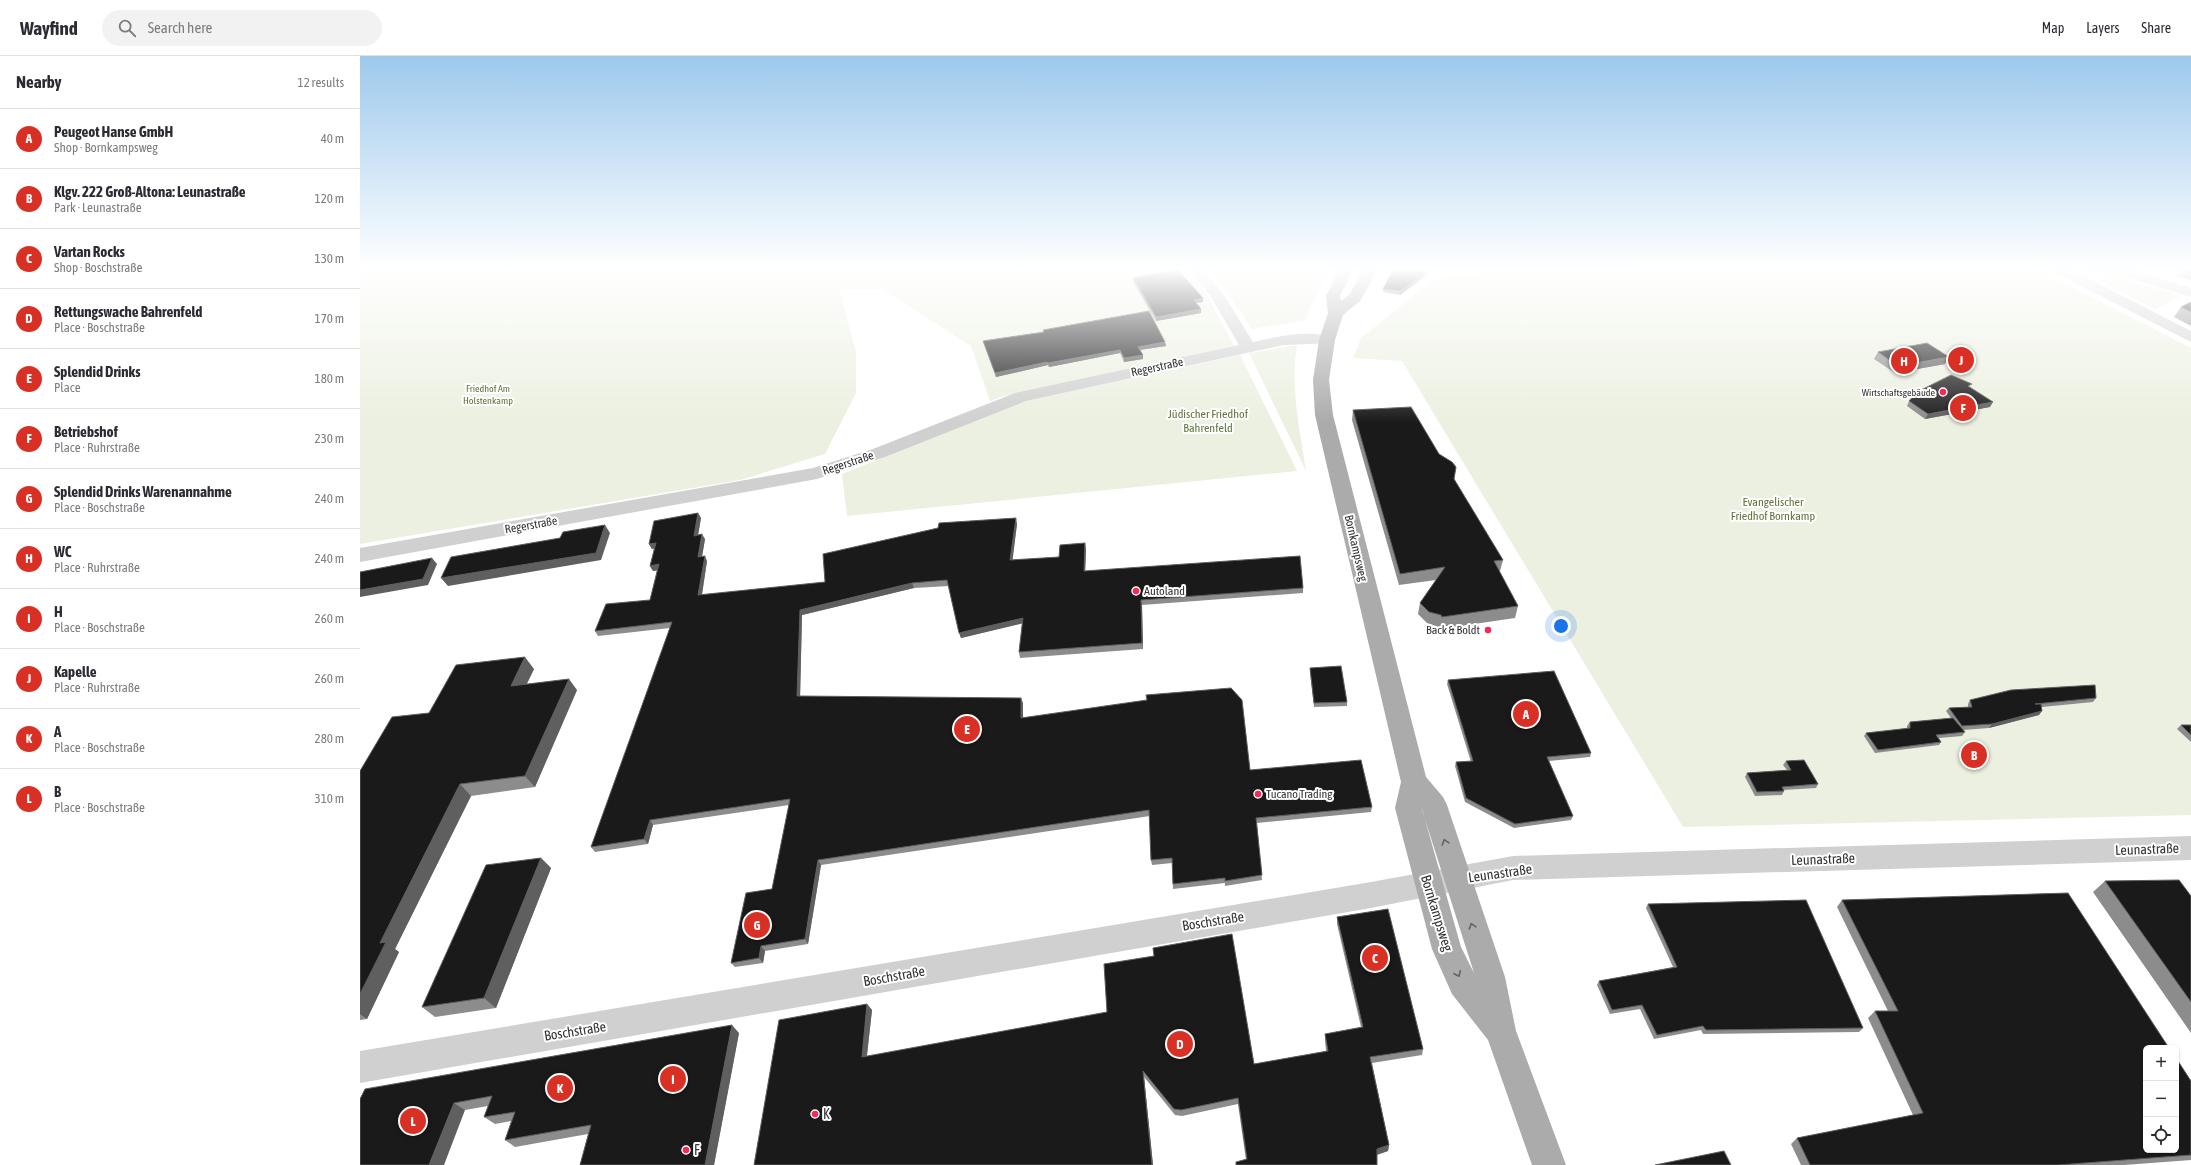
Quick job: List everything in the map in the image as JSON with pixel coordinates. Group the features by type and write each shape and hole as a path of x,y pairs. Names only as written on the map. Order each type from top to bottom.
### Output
{"main road":[{"name":"Bornkampsweg","path":"1334,320 1327,340 1321,380 1324,415 1414,782 1408,808 1447,950 1463,984 1500,1031"},
{"name":"Bornkampsweg","path":"1414,782 1434,805 1490,977 1500,1031 1549,1165"}],"street":[{"path":"1232,320 1249,348"},
{"path":"2158,320 2191,337"},
{"name":"Regerstraße","path":"360,555 810,474 879,453 1021,397 1297,339 1327,340"},
{"name":"Leunastraße","path":"1428,885 1513,868 2191,848"},
{"name":"Boschstraße","path":"360,1067 1428,885"}],"green space":[{"name":"Friedhof Am Holstenkamp","path":"360,320 847,320 856,352 856,393 825,454 740,480 360,544"},
{"name":"Friedhof Am Holstenkamp","path":"930,320 1220,320 1234,346 1001,397 990,401 971,346"},
{"path":"1246,320 1305,320 1305,320 1252,329"},
{"name":"Evangelischer Friedhof Bornkamp","path":"1384,320 2136,320 2191,348 2191,815 1683,827 1402,361 1353,358 1361,338"},
{"path":"1297,346 1295,362 1295,393 1306,471 1249,353"},
{"name":"Jüdischer Friedhof Bahrenfeld","path":"1240,355 1297,471 847,516 842,474 1025,401"}],"building":[{"path":"1100,320 1154,320 1165,342 1138,347 1143,355 1124,358 1120,350 1047,362 995,373 983,341 1044,332 1043,330"},
{"path":"1927,343 1949,357 1898,366 1878,352"},
{"path":"1951,375 1972,384 1968,386 1993,402 1928,414 1909,401 1917,392"},
{"path":"1411,407 1439,454 1452,462 1456,467 1454,479 1503,560 1494,561 1518,606 1442,617 1441,615 1429,612 1420,603 1445,567 1400,574 1353,410"},
{"path":"698,513 694,536 702,534 698,557 705,556 698,595 825,582 823,554 938,528 939,523 1016,518 1010,560 1059,557 1060,545 1085,543 1084,571 1300,556 1303,588 1141,600 1142,643 1019,652 1023,618 959,633 947,580 912,583 800,610 797,696 1021,698 1021,718 1147,700 1146,695 1231,688 1242,700 1250,770 1361,760 1372,807 1256,818 1262,875 1225,881 1225,878 1173,884 1172,858 1151,860 1149,810 818,860 805,939 761,946 759,958 731,963 746,893 772,889 790,799 650,820 644,839 591,847 672,622 595,631 606,604 650,600 659,564 650,566 656,543 649,544 654,521"},
{"path":"605,525 596,553 441,578 451,557 560,538 563,532"},
{"path":"432,558 423,579 360,590 360,572"},
{"path":"525,657 511,686 569,679 525,776 460,784 380,943 386,942 360,994 360,771 392,717 429,713 456,665"},
{"path":"1341,666 1347,702 1314,703 1310,668"},
{"path":"1554,671 1591,753 1547,757 1573,816 1515,824 1466,798 1456,762 1473,761 1448,680"},
{"path":"2095,685 2096,698 2035,704 2041,704 2042,711 1992,724 1962,726 1949,708 1972,707 1970,700 2011,690"},
{"path":"1953,718 1965,732 1936,735 1941,742 1878,750 1866,733 1910,728 1910,722"},
{"path":"2181,725 2191,725 2191,735"},
{"path":"1804,760 1818,784 1782,787 1784,791 1757,792 1747,773 1791,770 1786,761"},
{"path":"541,858 484,998 422,1007 486,865"},
{"path":"2179,880 2191,896 2191,1002 2105,881"},
{"path":"2068,893 2167,1045 2143,1045 2143,1153 2179,1153 2179,1063 2191,1081 2191,1155 2058,1165 1810,1165 1797,1138 1923,1113 1875,1011 1898,1011 1842,900"},
{"path":"1806,900 1863,1028 1706,1030 1703,1026 1657,1035 1642,1005 1612,1010 1599,981 1677,967 1648,904"},
{"path":"1388,909 1423,1049 1370,1057 1389,1145 1377,1149 1377,1165 1236,1165 1236,1162 1247,1159 1238,1098 1181,1110 1174,1109 1143,1071 1152,1165 754,1165 779,1020 867,1004 862,1057 1107,1012 1104,964 1154,956 1153,948 1232,934 1254,1064 1328,1051 1325,1034 1363,1027 1337,917"},
{"path":"732,1025 705,1165 580,1165 591,1125 505,1140 515,1112 484,1117 492,1096 454,1103 429,1165 360,1165 360,1099 365,1089"},
{"path":"1724,1151 1731,1165 1655,1165"}],"place":[{"name":"Kapelle","path":"1961,360"},
{"name":"WC","path":"1904,361"},
{"name":"Wirtschaftsgebäude","path":"1943,392"},
{"name":"Betriebshof","path":"1963,408"},
{"name":"Autoland","path":"1136,591"},
{"name":"Back & Boldt","path":"1488,630"},
{"name":"Peugeot Hanse GmbH","path":"1526,714"},
{"name":"Splendid Drinks","path":"967,729"},
{"name":"Klgv. 222 Groß-Altona: Leunastraße","path":"1974,755"},
{"name":"Tucano Trading","path":"1258,794"},
{"name":"Splendid Drinks Warenannahme","path":"757,925"},
{"name":"Vartan Rocks","path":"1375,958"},
{"name":"Rettungswache Bahrenfeld","path":"1180,1044"},
{"name":"H","path":"673,1079"},
{"name":"A","path":"560,1088"},
{"name":"K","path":"815,1114"},
{"name":"B","path":"413,1121"},
{"name":"F","path":"686,1150"}]}
